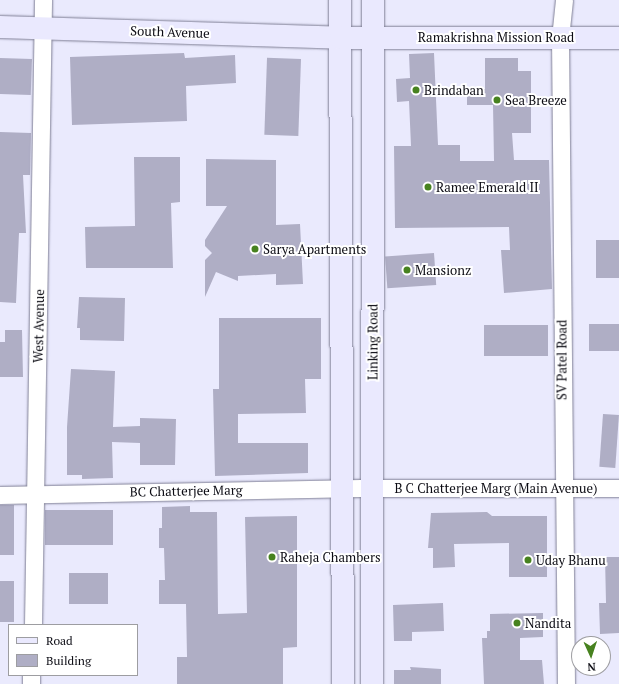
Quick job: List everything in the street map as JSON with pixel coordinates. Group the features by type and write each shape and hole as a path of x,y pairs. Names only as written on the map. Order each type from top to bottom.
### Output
{"main road":[{"path":"340,0 342,684"},
{"name":"Linking Road","path":"372,684 374,0"},
{"name":"South Avenue","path":"0,27 42,27 374,38"},
{"name":"Ramakrishna Mission Road","path":"374,38 560,36 619,38"}],"street":[{"name":"West Avenue","path":"33,624 37,494 42,27 44,0"},
{"name":"SV Patel Road","path":"564,0 560,36 566,684"},
{"name":"BC Chatterjee Marg","path":"0,495 373,488"},
{"name":"B C Chatterjee Marg (Main Avenue)","path":"373,488 619,488"}],"building":[{"path":"184,53 185,58 235,55 236,83 186,86 187,121 72,125 70,57"},
{"path":"434,53 438,145 460,145 460,161 494,161 493,105 467,105 467,89 485,89 485,58 518,58 518,71 531,71 531,133 512,133 514,160 549,160 552,289 504,293 501,250 510,250 509,227 395,228 394,146 411,146 409,101 397,102 396,79 410,78 409,54"},
{"path":"0,58 32,59 31,95 0,94"},
{"path":"267,58 301,59 298,136 264,135"},
{"path":"0,132 31,133 30,175 23,175 26,233 19,233 16,303 0,302"},
{"path":"134,157 180,157 180,202 171,203 173,268 86,268 85,227 135,226"},
{"path":"206,159 276,160 276,225 300,224 303,284 276,285 276,274 238,276 238,281 216,272 205,297 205,260 212,253 205,246 205,240 227,206 206,206"},
{"path":"596,240 619,240 619,278 596,278"},
{"name":"Mansionz","path":"434,253 436,285 387,288 385,256"},
{"path":"79,297 125,298 124,341 80,340 80,328 77,328"},
{"path":"219,318 321,318 321,379 305,379 306,413 238,414 238,443 308,443 308,473 215,476 213,389 219,389"},
{"path":"589,324 619,324 619,351 589,351"},
{"path":"484,325 548,325 548,356 484,356"},
{"path":"5,330 22,330 23,377 0,377 0,342 5,342"},
{"path":"71,369 115,371 113,427 140,426 140,418 176,419 175,465 140,465 140,443 112,442 113,478 82,479 82,475 67,475 67,427"},
{"path":"603,414 619,415 615,468 599,467"},
{"path":"0,505 14,505 14,555 0,555"},
{"path":"190,506 190,512 217,512 218,614 247,613 245,517 297,516 297,647 283,648 283,684 177,684 177,657 187,657 186,604 159,604 159,580 165,580 164,548 159,548 159,528 162,528 162,507"},
{"path":"45,510 113,510 113,545 45,545"},
{"name":"Uday Bhanu","path":"487,512 492,516 547,516 547,577 509,577 509,543 454,544 455,567 433,568 433,548 428,548 431,513"},
{"path":"605,557 619,557 619,633 600,634 599,603 606,603"},
{"path":"69,573 108,573 108,604 69,604"},
{"path":"0,581 14,581 14,622 0,622"},
{"path":"443,603 444,631 412,632 412,641 394,641 393,605"},
{"path":"543,613 543,637 520,638 520,660 542,660 544,684 484,684 482,638 487,638 487,631 490,631 490,614"},
{"path":"410,667 441,669 441,684 394,684 394,670 411,670"}],"place":[{"name":"Brindaban","path":"416,90"},
{"name":"Sea Breeze","path":"497,100"},
{"name":"Ramee Emerald II","path":"428,187"},
{"name":"Sarya Apartments","path":"255,249"},
{"name":"Mansionz","path":"407,270"},
{"name":"Raheja Chambers","path":"272,557"},
{"name":"Uday Bhanu","path":"528,560"},
{"name":"Nandita","path":"517,623"}]}
